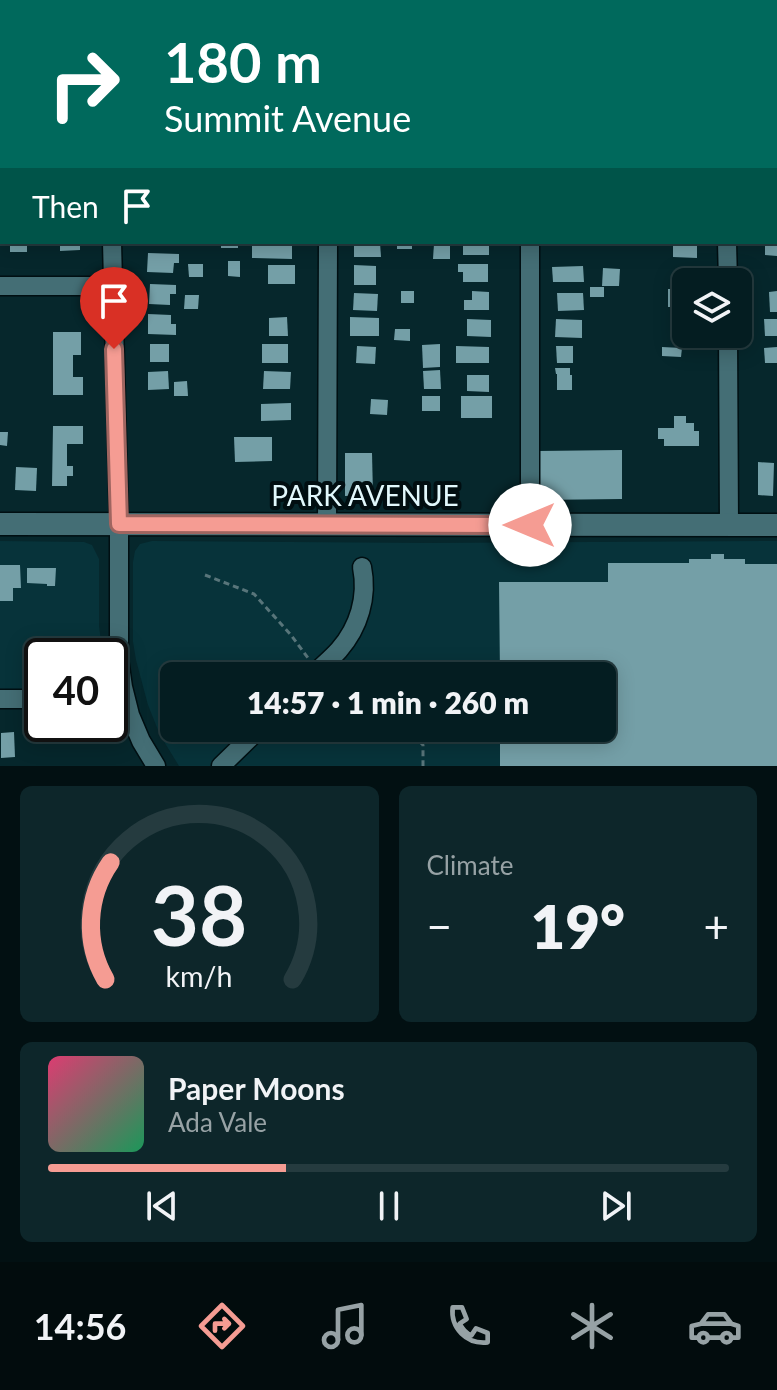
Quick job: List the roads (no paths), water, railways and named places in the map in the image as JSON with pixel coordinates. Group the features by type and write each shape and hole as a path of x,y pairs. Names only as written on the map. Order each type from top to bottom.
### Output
{"street":[{"path":"112,244 119,638"},
{"path":"327,525 328,244"},
{"path":"530,244 530,525"},
{"path":"727,244 728,268"},
{"path":"0,286 112,286"},
{"path":"728,348 729,525"},
{"name":"PARK AVENUE","path":"0,524 777,525"},
{"path":"327,662 348,639 361,610 364,592 362,567"},
{"path":"0,699 24,699"},
{"path":"128,718 156,766"},
{"path":"221,766 246,742"}]}
